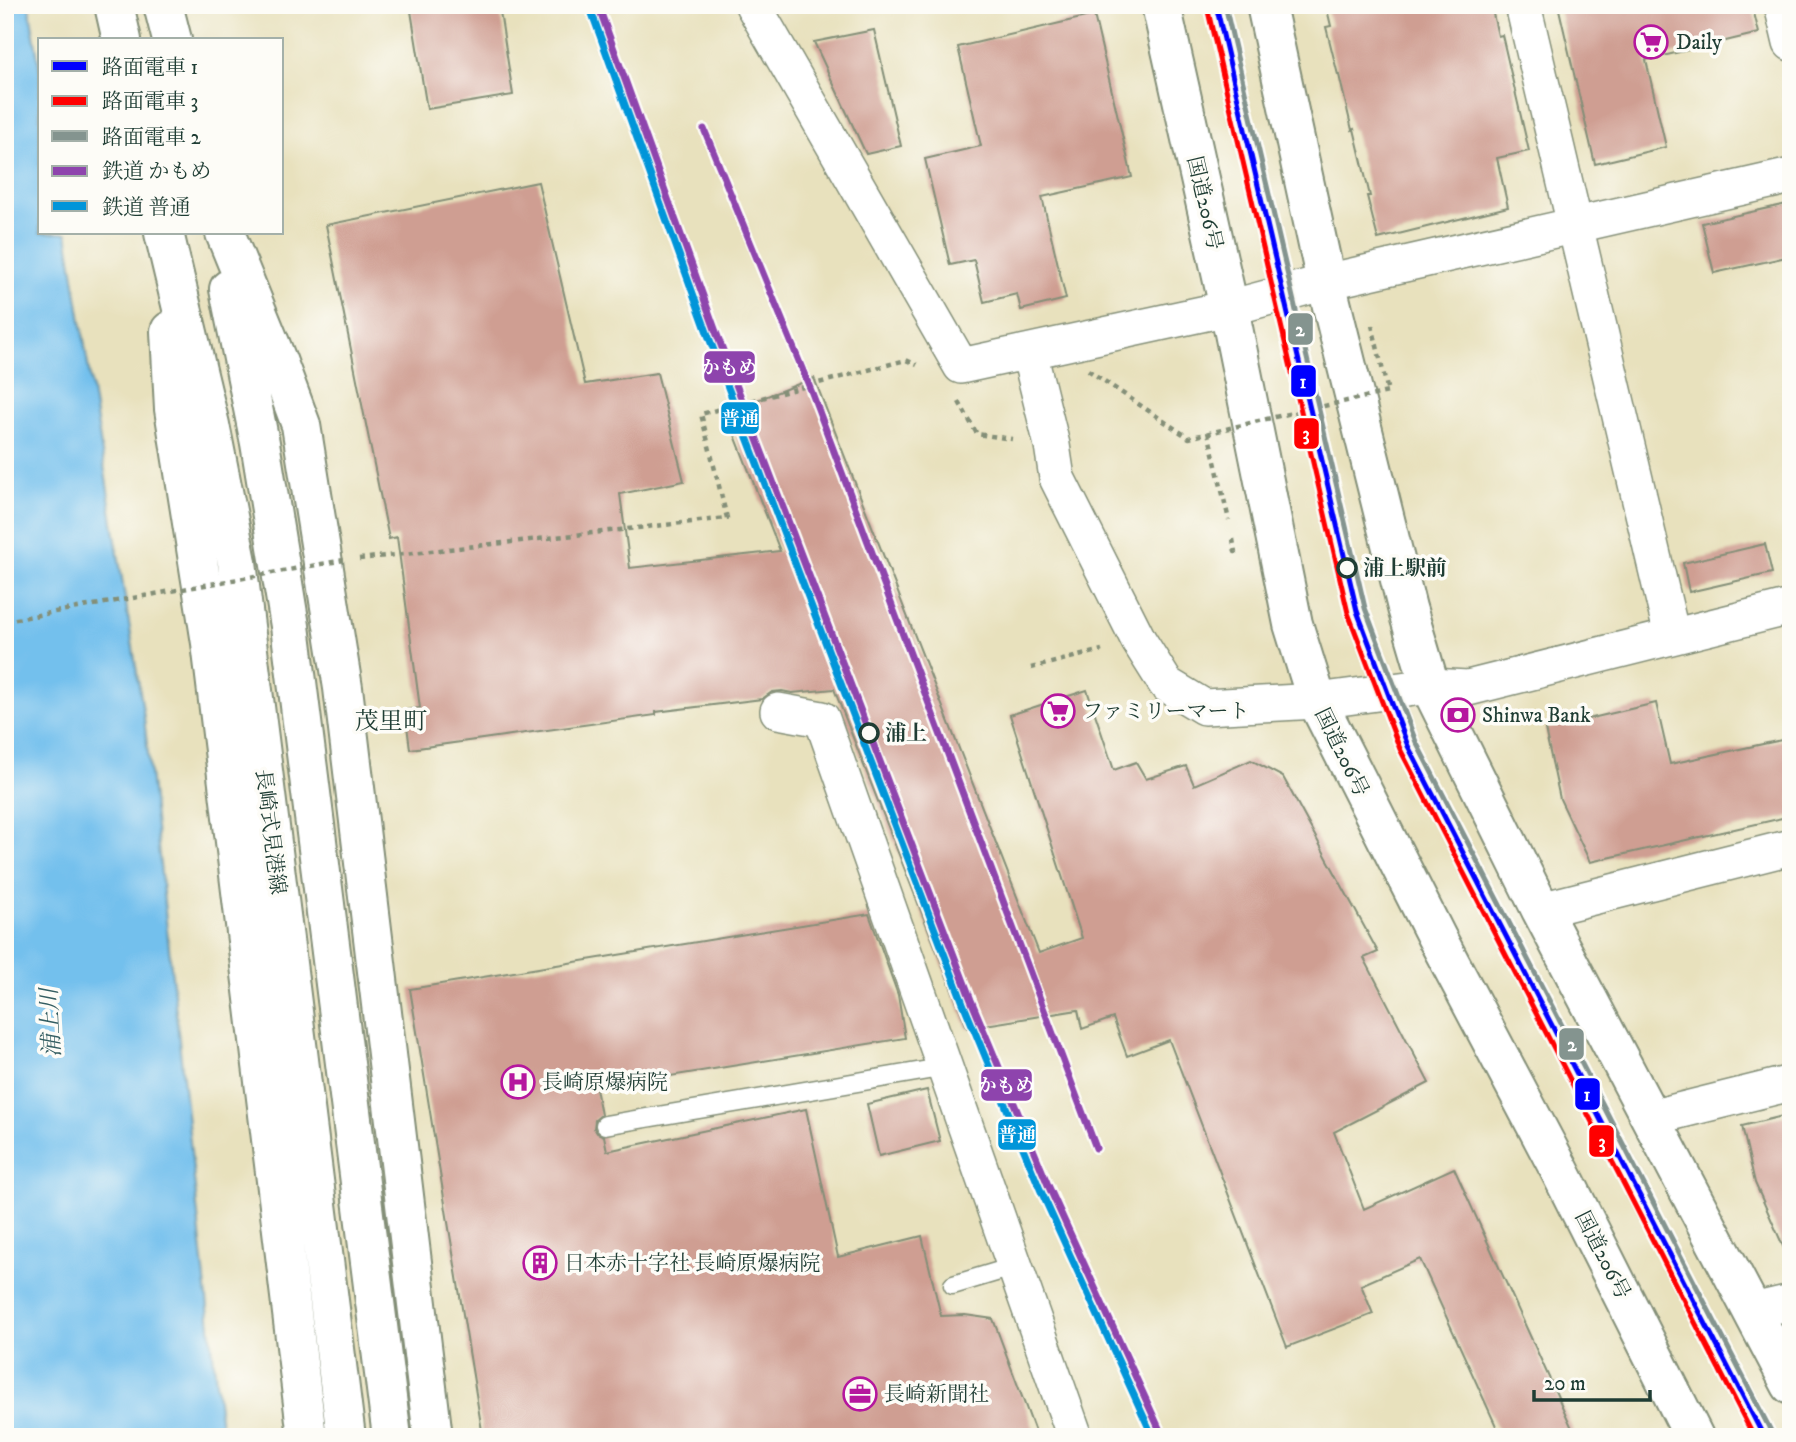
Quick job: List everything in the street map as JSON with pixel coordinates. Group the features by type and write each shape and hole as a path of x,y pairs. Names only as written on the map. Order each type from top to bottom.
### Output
{"main road":[{"path":"163,5 171,38"},
{"name":"国道206号","path":"1161,5 1229,308 1293,624 1317,701 1694,1437"},
{"path":"1266,5 1326,282 1407,608 1430,686 1541,910 1791,1384"},
{"path":"165,234 174,409 211,643 307,1437"},
{"name":"長崎式見港線","path":"165,234 210,425 237,562 346,1437"},
{"path":"217,234 260,443 290,626 392,1437"},
{"path":"225,234 301,425 343,688 433,1437"}],"street":[{"path":"753,5 961,366 1229,308 1326,282 1791,176"},
{"path":"1523,5 1672,636"},
{"path":"1782,5 1791,43"},
{"path":"1029,352 1058,478 1139,641 1166,684 1204,707 1317,701 1430,686 1468,688 1791,607"},
{"path":"778,711 822,719 1075,1437"},
{"path":"1541,910 1791,847"},
{"path":"1650,1118 1791,1083"},
{"path":"1753,1311 1791,1302"}],"lane":[{"path":"606,1125 946,1066"},
{"path":"953,1284 1016,1266"}],"path":[{"path":"1088,370 1189,438 1388,392 1371,321"},
{"path":"358,559 727,518 701,414 906,360 927,371"},
{"path":"954,392 977,434 1052,444"},
{"path":"1208,432 1231,530"},
{"path":"5,621 345,560"},
{"path":"1031,668 1139,641"}],"water":[{"name":"浦上川","path":"5,5 29,5 38,59 38,234 67,234 144,717 222,1437 5,1437"}],"building":[{"path":"410,5 499,5 513,95 427,109"},
{"path":"1326,5 1491,5 1498,36 1502,35 1529,151 1497,158 1508,207 1378,239 1354,129 1352,130 1326,27 1331,26"},
{"path":"1558,5 1752,5 1759,33 1646,60 1666,147 1595,164"},
{"path":"1094,15 1132,177 1042,197 1066,299 1021,310 1017,294 984,302 974,260 950,265 925,159 981,146 958,47"},
{"path":"874,30 901,146 866,154 814,42"},
{"path":"538,182 585,384 657,373 684,481 620,494 630,568 780,551 726,412 814,378 1039,953 1082,938 1010,715 1087,690 1114,770 1136,762 1146,779 1186,766 1194,785 1251,760 1283,777 1378,952 1364,958 1429,1083 1334,1132 1364,1209 1454,1168 1576,1437 1501,1437 1420,1259 1361,1285 1373,1314 1287,1347 1169,1040 1127,1056 1113,1018 1082,1029 1078,1010 967,1028 834,689 772,692 762,699 410,749 405,710 420,708 397,537 389,539 326,225"},
{"path":"1791,203 1791,256 1714,273 1702,223"},
{"path":"1765,544 1772,573 1689,592 1683,563"},
{"path":"1656,703 1670,764 1791,738 1791,816 1590,862 1560,799 1545,729"},
{"path":"869,914 898,995 905,1038 596,1088 601,1115 595,1120 594,1128 604,1136 607,1151 806,1109 838,1257 922,1236 941,1316 965,1315 993,1319 1037,1437 483,1437 410,989"},
{"path":"927,1090 940,1141 879,1156 867,1104"},
{"path":"1791,1114 1791,1264 1755,1183 1742,1126"}],"tram line":[{"name":"1","path":"1216,5 1357,611 1408,746 1764,1437"},
{"name":"2","path":"1225,5 1365,608 1416,742 1772,1433"},
{"name":"3","path":"1207,7 1348,613 1400,749 1754,1437"}],"rail line":[{"name":"かもめ","path":"598,5 716,332 971,1000 1048,1185 1163,1437"},
{"name":"普通","path":"590,8 708,335 963,1003 1040,1189 1153,1437"},
{"name":"かもめ","path":"704,129 812,393 1096,1148"}],"place":[{"name":"Daily","path":"1651,42"},
{"name":"浦上駅前","path":"1347,568"},
{"name":"ファミリーマート","path":"1058,711"},
{"name":"Shinwa Bank","path":"1458,715"},
{"name":"浦上","path":"869,733"},
{"name":"長崎原爆病院","path":"518,1082"},
{"name":"日本赤十字社 長崎原爆病院","path":"540,1263"},
{"name":"長崎新聞社","path":"860,1394"}],"district":[{"name":"茂里町","path":"391,721"}]}
